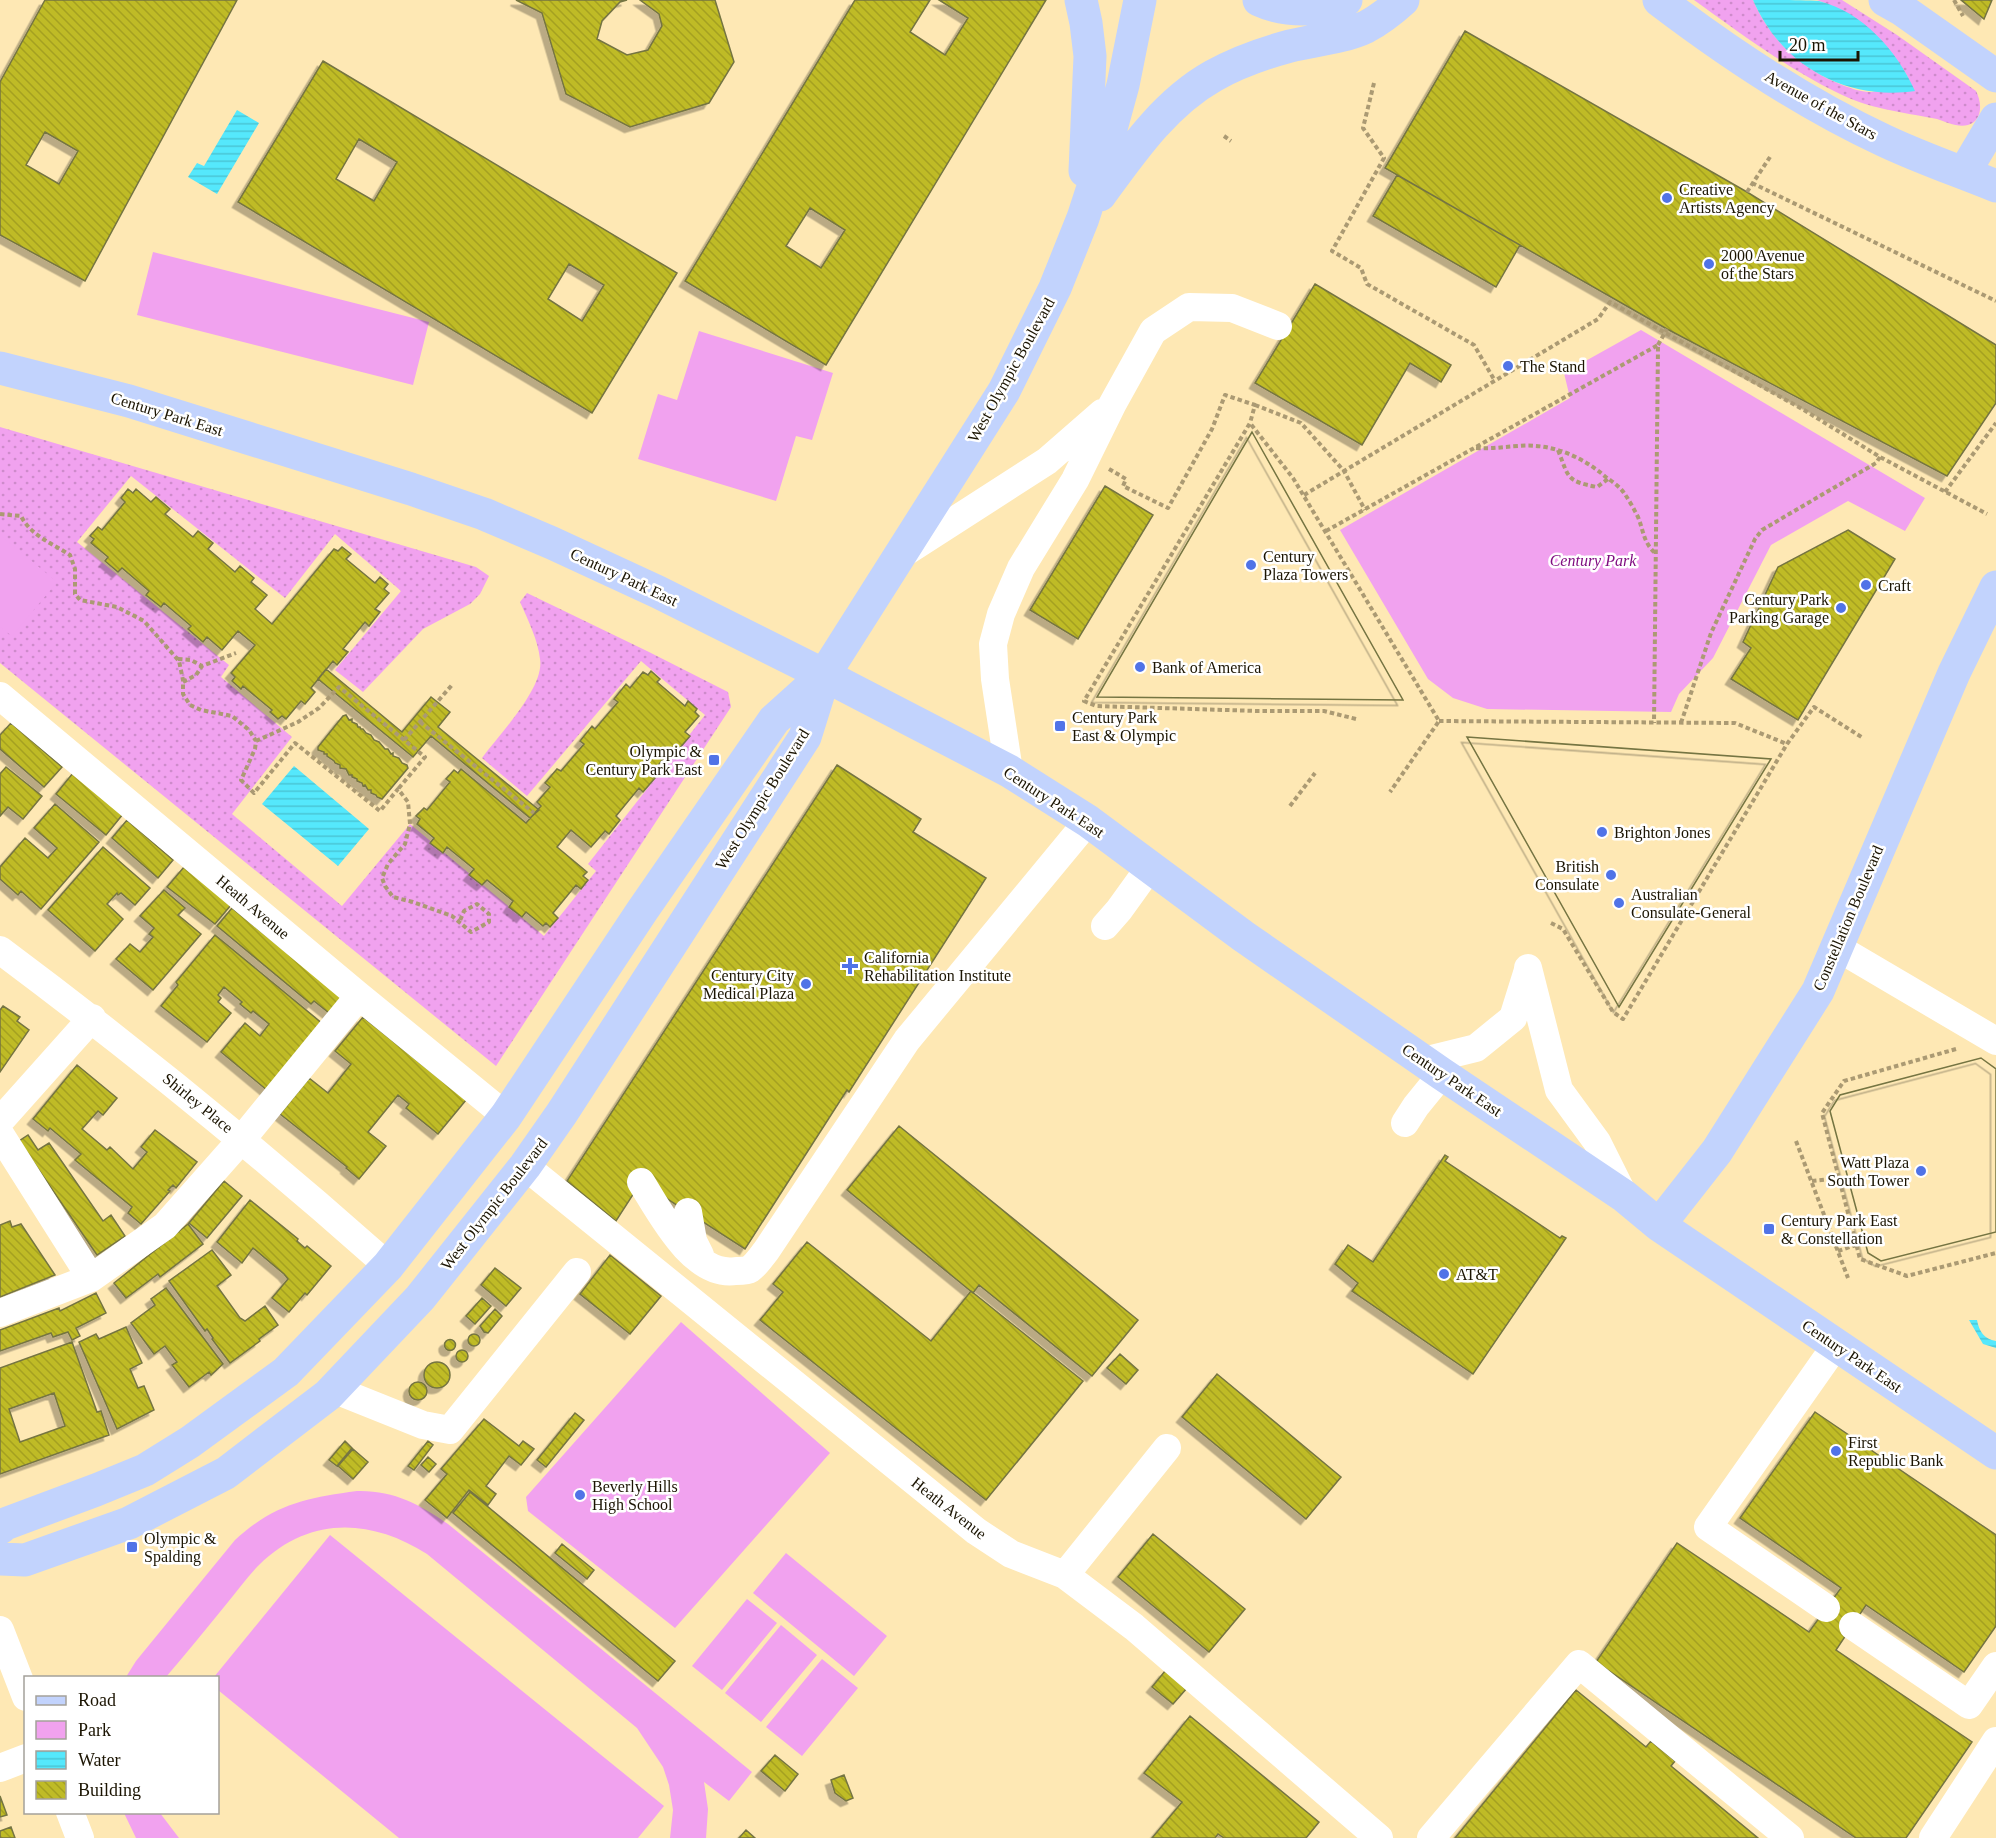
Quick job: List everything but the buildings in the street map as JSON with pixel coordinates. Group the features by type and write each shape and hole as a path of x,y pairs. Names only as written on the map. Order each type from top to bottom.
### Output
{"main road":[{"path":"1081,0 1090,56 1083,218"},
{"name":"West Olympic Boulevard","path":"0,1528 5,1524 145,1470 190,1442 286,1372 388,1266 506,1116 636,919 774,720 824,675 1013,374 1055,288 1083,218 1120,94 1140,0"},
{"path":"1259,0 1271,6 1301,9 1336,5 1346,0"},
{"path":"1083,218 1138,144 1172,106 1192,90 1213,76 1247,61 1289,46 1364,27 1403,0"},
{"name":"Avenue of the Stars","path":"1659,0 1737,56 1823,109 1886,142 1996,186"},
{"path":"1885,0 1996,76"},
{"path":"1964,173 1996,119"},
{"name":"Century Park East","path":"0,368 129,401 484,514 606,568 824,675 1009,771 1088,821 1252,943 1624,1196 1659,1225 1996,1453"},
{"name":"Constellation Boulevard","path":"1659,1225 1718,1151 1818,992 1954,673 1996,587"},
{"name":"West Olympic Boulevard","path":"0,1559 25,1560 129,1523 226,1473 333,1389 420,1298 525,1166 562,1113 805,737 824,675"}],"street":[{"path":"1009,771 995,679 993,644 1001,614 1021,568 1076,480 1112,405 1153,331 1190,307 1232,308 1278,326"},
{"path":"901,555 1047,460 1112,405"},
{"name":"Heath Avenue","path":"0,696 506,1116"},
{"path":"641,1182 678,1240 703,1263 731,1272 750,1269 766,1251 907,1040 1088,821"},
{"path":"1105,926 1150,867"},
{"path":"1838,948 1994,1040"},
{"name":"Shirley Place","path":"0,950 92,1018 242,1139 388,1266"},
{"path":"1405,1123 1416,1106 1432,1067 1476,1048 1513,1018 1528,968 1559,1090 1597,1142 1624,1196"},
{"path":"0,1313 91,1278 165,1226 242,1139 359,996"},
{"path":"0,1121 92,1018"},
{"path":"0,1134 91,1278"},
{"name":"Heath Avenue","path":"525,1166 976,1531 1011,1554 1065,1575 1134,1627 1379,1838"},
{"path":"688,1212 693,1241 703,1263"},
{"path":"333,1389 423,1425 450,1430 577,1272"},
{"path":"1826,1608 1708,1527 1836,1345"},
{"path":"1065,1575 1167,1448"},
{"path":"1852,1626 1969,1706 1996,1666"},
{"path":"0,1630 24,1692"},
{"path":"1431,1838 1578,1664 1790,1838"},
{"path":"1933,1838 1996,1741"},
{"path":"0,1768 24,1759"},
{"path":"71,1814 80,1838"}],"path":[{"path":"1374,83 1363,128 1384,158 1332,251 1361,268 1367,284 1474,345 1495,381"},
{"path":"1224,136 1231,141"},
{"path":"1747,192 1770,157"},
{"path":"1752,183 1996,300"},
{"path":"1304,495 1598,319 1610,302 1666,331 1804,410 1880,457 1986,514"},
{"path":"1654,723 1658,345 1666,331"},
{"path":"1326,531 1658,345"},
{"path":"1118,474 1126,478 1123,486 1168,508 1212,429 1225,395 1301,423 1344,471 1365,510"},
{"path":"1255,405 1250,423 1084,701 1096,706 1324,711 1356,719"},
{"path":"1250,423 1304,495 1439,721"},
{"path":"1945,492 1996,423"},
{"path":"1475,448 1536,446 1566,451 1581,458 1623,491 1638,517 1647,546 1657,554"},
{"path":"1558,450 1569,477 1580,484 1597,487 1608,479"},
{"path":"1681,723 1711,633 1755,539 1762,530 1876,464 1880,457"},
{"path":"0,514 21,516 25,525 32,531 70,555 75,569 75,594 80,600 117,607 144,621 177,659 183,682 183,694 190,705 201,710 232,716 249,730 256,741 255,749 241,780 254,793 295,743 380,811 425,757 339,687 319,708 298,722 256,741"},
{"path":"183,682 196,675 201,666 236,653"},
{"path":"177,659 191,660 201,666"},
{"path":"404,740 452,685"},
{"path":"1551,923 1563,929 1613,1012 1623,1019 1787,744 1814,707 1863,738"},
{"path":"1439,721 1734,723 1787,744"},
{"path":"1390,792 1439,721"},
{"path":"420,722 534,813"},
{"path":"1290,806 1316,772"},
{"path":"398,789 408,802 410,824 405,844 388,864 382,878 385,886 393,897 452,916 459,923 471,932 489,922 489,914 477,904 464,911 459,923"},
{"path":"1994,1040 1844,1081 1822,1113 1860,1259 1907,1276 1996,1252"},
{"path":"1796,1141 1848,1278"},
{"path":"1812,1181 1839,1178"},
{"path":"1838,1251 1856,1245"}],"green space":[{"path":"1694,0 1753,0 1768,28 1789,52 1814,71 1845,86 1873,92 1908,77 1890,51 1870,30 1846,13 1817,0 1842,0 1897,35 1976,91 1980,106 1979,115 1973,123 1964,126 1956,125 1848,98 1781,61"},
{"path":"153,252 429,322 413,385 137,315"},
{"name":"Century Park","path":"1641,330 1925,498 1905,531 1848,501 1771,545 1713,658 1679,694 1671,712 1487,709 1453,698 1428,679 1340,530 1570,398 1564,373"},
{"path":"699,331 833,373 812,440 796,436 776,501 638,459 658,394 677,400"},
{"path":"0,427 476,567 489,576 480,594 470,604 423,629 363,692 335,670 401,591 335,534 285,598 131,476 77,542 229,665 221,677 292,737 232,814 342,906 410,824 544,936 596,871 588,864 705,715 641,661 527,796 482,758 528,697 540,670 537,645 520,602 527,593 728,692 731,707 496,1066 0,663"},
{"path":"0,535 57,582 12,636 0,627"},
{"path":"681,1322 830,1453 675,1628 528,1511 526,1497"},
{"path":"370,1491 394,1496 427,1510 448,1524 752,1772 729,1801 704,1782 708,1809 706,1838 670,1838 673,1810 669,1785 663,1767 637,1728 427,1554 384,1534 362,1529 319,1530 278,1549 259,1565 167,1676 127,1676 136,1661 235,1540 263,1518 277,1511 306,1500"},
{"path":"330,1535 664,1806 638,1838 399,1838 219,1691 219,1676 215,1676"},
{"path":"786,1553 887,1636 854,1676 753,1593"},
{"path":"747,1599 777,1623 722,1690 692,1666"},
{"path":"781,1625 817,1655 761,1722 725,1693"},
{"path":"822,1659 858,1688 802,1756 766,1727"},
{"path":"124,1814 161,1814 179,1838 136,1838"}],"water":[{"path":"1753,0 1819,1 1850,14 1877,35 1888,48 1908,76 1915,91 1889,93 1864,90 1840,84 1818,74 1780,43 1765,23"},
{"path":"237,110 259,123 217,194 188,177 197,163 204,166"},
{"path":"294,766 369,829 338,866 262,804"},
{"path":"1969,1320 1977,1320 1983,1334 1996,1341 1996,1348 1983,1344"}],"place":[{"name":"Creative Artists Agency","path":"1667,198"},
{"name":"2000 Avenue of the Stars","path":"1709,264"},
{"name":"The Stand","path":"1508,366"},
{"name":"Century Plaza Towers","path":"1251,565"},
{"name":"Craft","path":"1866,585"},
{"name":"Century Park Parking Garage","path":"1841,608"},
{"name":"Bank of America","path":"1140,667"},
{"name":"Century Park East & Olympic","path":"1060,726"},
{"name":"Olympic & Century Park East","path":"714,760"},
{"name":"Brighton Jones","path":"1602,832"},
{"name":"British Consulate","path":"1611,875"},
{"name":"Australian Consulate-General","path":"1619,903"},
{"name":"California Rehabilitation Institute","path":"850,966"},
{"name":"Century City Medical Plaza","path":"806,984"},
{"name":"Watt Plaza South Tower","path":"1921,1171"},
{"name":"Century Park East & Constellation","path":"1769,1229"},
{"name":"AT&T","path":"1444,1274"},
{"name":"First Republic Bank","path":"1836,1451"},
{"name":"Beverly Hills High School","path":"580,1495"},
{"name":"Olympic & Spalding","path":"132,1547"}]}
